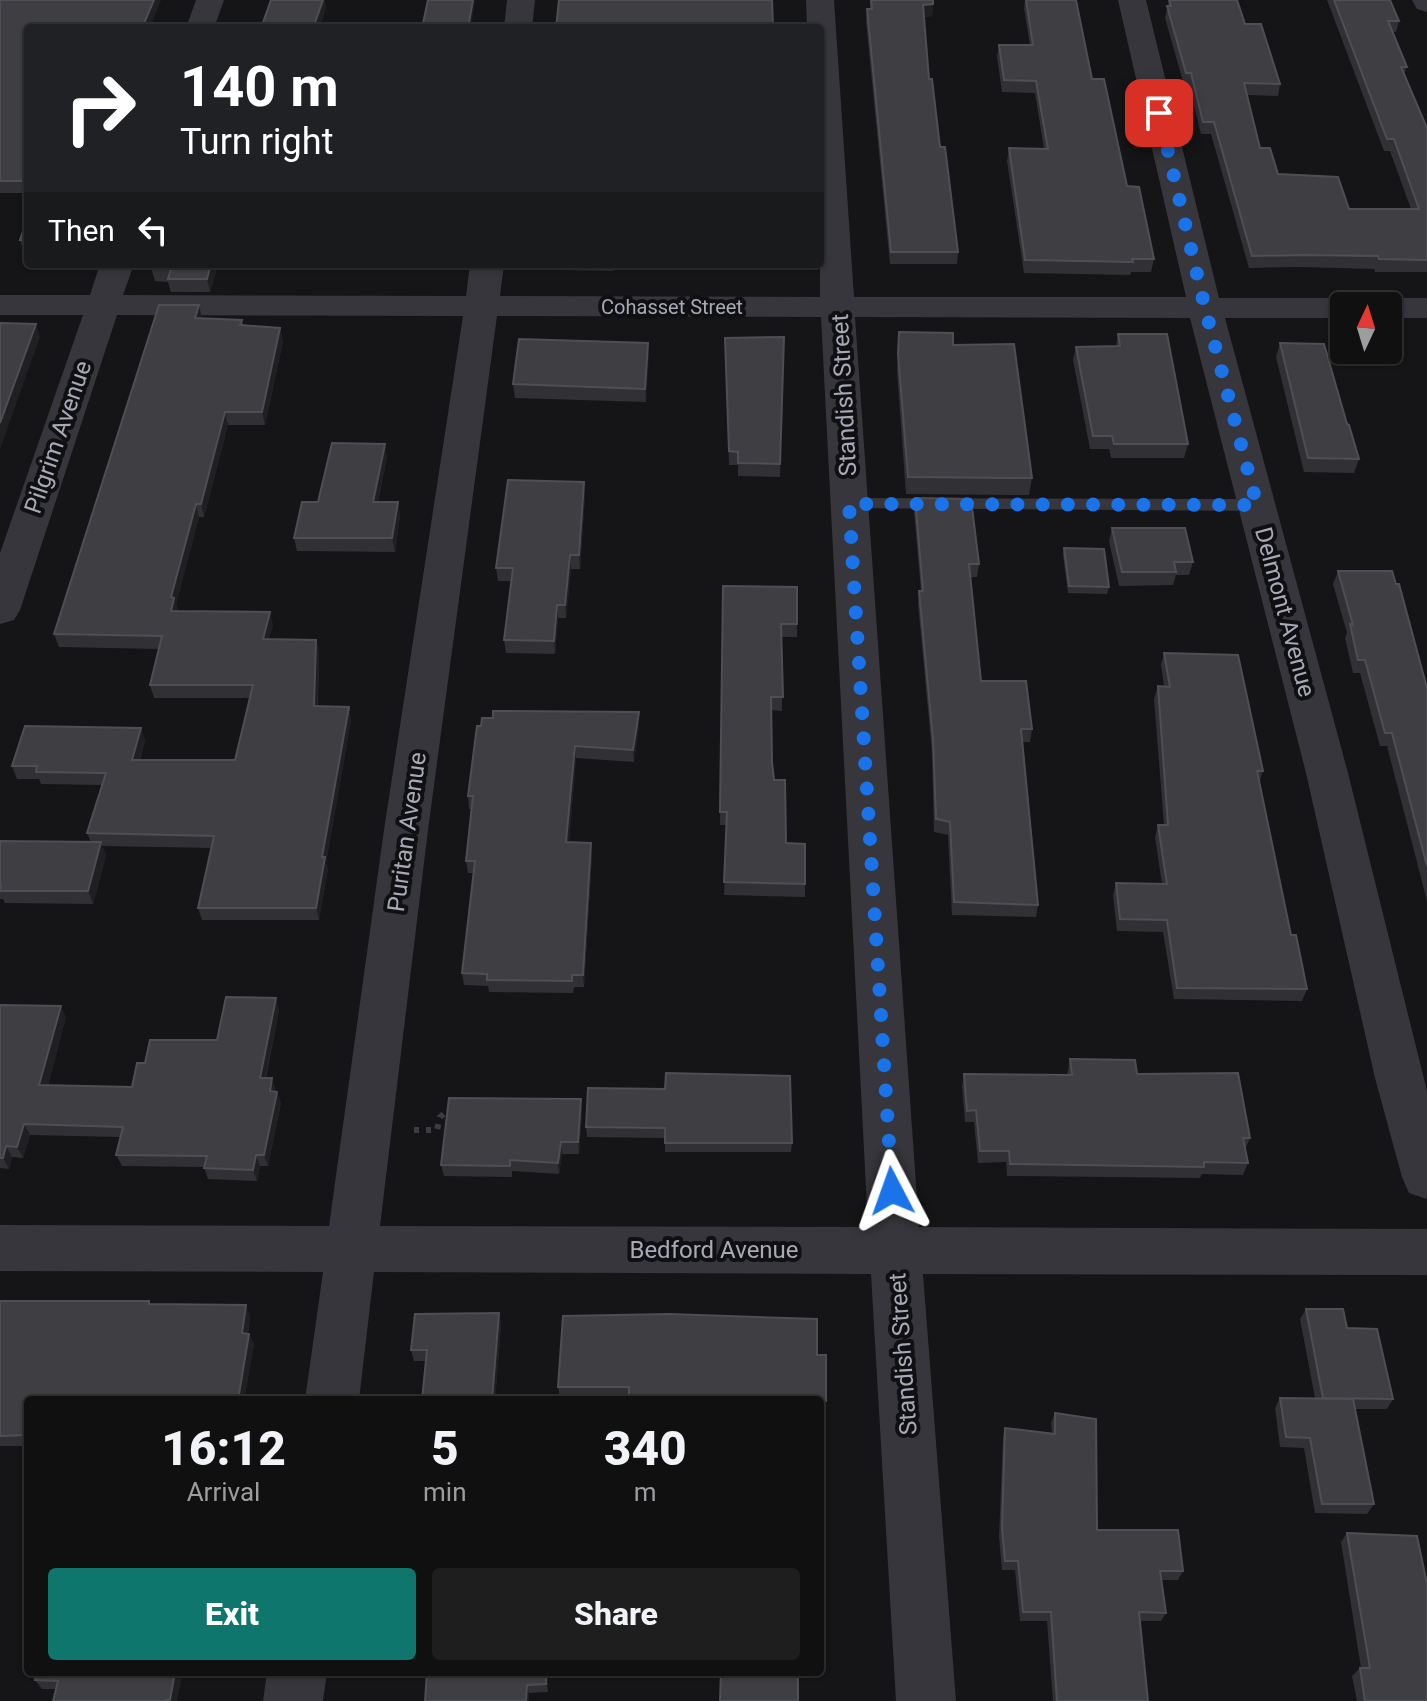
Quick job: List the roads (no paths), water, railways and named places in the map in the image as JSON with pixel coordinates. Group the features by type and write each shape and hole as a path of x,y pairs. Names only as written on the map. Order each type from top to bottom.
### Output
{"street":[{"path":"201,24 210,0"},
{"path":"518,24 521,0"},
{"name":"Standish Street","path":"820,0 822,24"},
{"name":"Delmont Avenue","path":"1132,0 1205,308 1327,773 1399,1078 1427,1177"},
{"name":"Standish Street","path":"824,62 877,985 926,1701"},
{"name":"Pilgrim Avenue","path":"0,610 116,268"},
{"name":"Puritan Avenue","path":"333,1396 406,830 486,268"},
{"name":"Cohasset Street","path":"0,305 1330,308"},
{"path":"1402,308 1427,308"},
{"name":"Bedford Avenue","path":"0,1248 1427,1252"},
{"path":"293,1701 296,1676"}],"lane":[{"path":"849,504 1257,505"}]}
